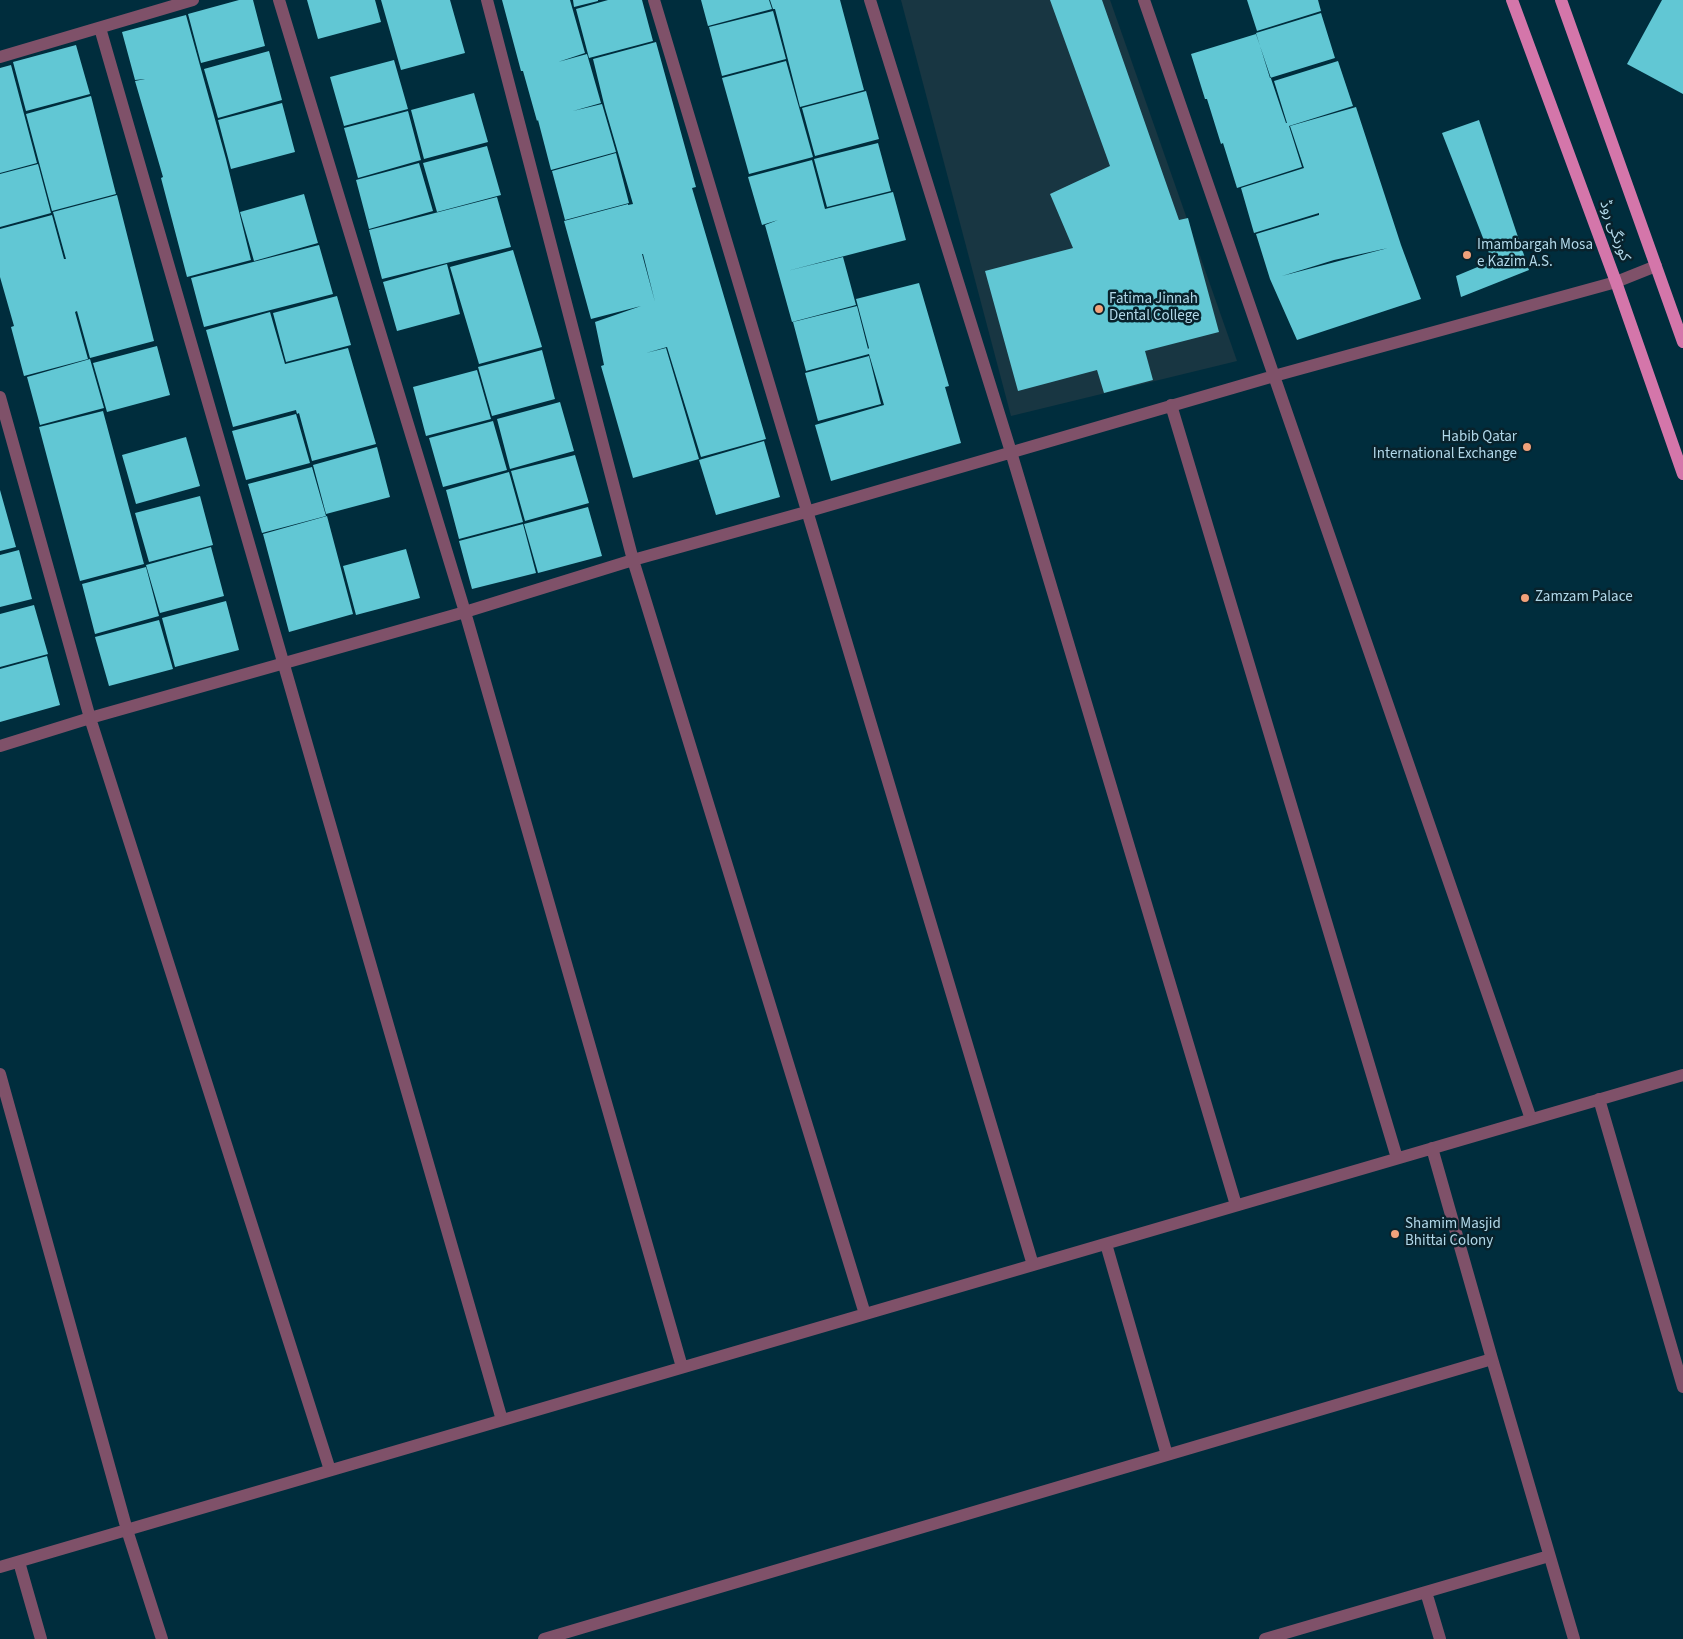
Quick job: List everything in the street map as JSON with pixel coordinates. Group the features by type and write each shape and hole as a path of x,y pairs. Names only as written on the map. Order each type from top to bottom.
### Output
{"main road":[{"name":"کورنگی روڈ","path":"1512,0 1616,282 1683,474"},
{"name":"کورنگی روڈ","path":"1562,0 1683,342"}],"street":[{"path":"0,57 193,0"},
{"path":"279,0 465,612 682,1368"},
{"path":"488,0 633,560 865,1314"},
{"path":"654,0 1033,1265"},
{"path":"870,0 1011,452 1236,1205"},
{"path":"1144,0 1531,1119"},
{"path":"100,28 502,1420"},
{"path":"0,746 90,718 465,612 633,560 806,512 1171,405 1616,282 1656,266"},
{"path":"0,397 90,718 330,1470"},
{"path":"1171,405 1397,1158"},
{"path":"0,1074 127,1530 162,1639"},
{"path":"0,1567 1683,1075"},
{"path":"1599,1099 1683,1386"},
{"path":"1432,1148 1574,1639"},
{"path":"1106,1244 1167,1455"},
{"path":"544,1639 1492,1359"},
{"path":"1264,1639 1278,1637 1549,1556"},
{"path":"19,1562 41,1639"},
{"path":"1426,1592 1440,1639"}],"shaded area":[{"path":"901,0 1110,0 1237,361 1011,416"}],"building":[{"path":"239,0 253,0 265,46 201,63 188,14"},
{"path":"307,0 375,0 381,22 318,39"},
{"path":"381,0 450,0 465,53 401,70"},
{"path":"502,0 570,0 585,53 558,62 587,54 601,103 573,111 602,104 616,152 551,170"},
{"path":"573,0 598,0 598,1 574,7"},
{"path":"608,0 642,0 653,41 589,58 576,9"},
{"path":"701,0 769,0 772,9 708,26"},
{"path":"770,0 840,0 864,90 800,107 775,9 773,9"},
{"path":"1050,0 1102,0 1179,220 1188,218 1219,332 1145,351 1153,380 1104,393 1097,370 1018,391 985,271 1073,248 1050,194 1110,166"},
{"path":"1247,0 1318,0 1321,11 1257,31"},
{"path":"1662,0 1683,0 1683,94 1627,64"},
{"path":"773,11 786,59 722,76 709,27"},
{"path":"1321,13 1335,58 1270,78 1256,33"},
{"path":"186,15 226,159 251,260 187,277 161,178 163,177 135,81 145,79 135,80 122,32"},
{"path":"1256,34 1286,123 1274,81 1338,61 1353,106 1289,126 1302,167 1237,188 1191,54"},
{"path":"656,42 696,187 692,188 766,439 701,457 667,347 646,353 666,348 699,459 633,478 601,366 604,365 595,322 641,306 591,319 564,221 633,204 593,59","holes":["642,254 643,254 655,302"]},
{"path":"76,45 90,94 26,111 13,62"},
{"path":"269,51 282,100 218,118 204,69"},
{"path":"394,60 408,109 344,126 330,77"},
{"path":"786,61 813,157 749,174 722,78"},
{"path":"11,65 37,163 0,173 0,68"},
{"path":"866,91 879,139 815,156 802,108"},
{"path":"474,93 488,142 424,159 411,110"},
{"path":"91,96 116,194 52,211 26,114"},
{"path":"282,103 295,152 231,169 218,120"},
{"path":"1356,107 1401,245 1421,299 1297,340 1270,279 1256,234 1319,215 1319,213 1254,233 1241,188 1304,168 1290,126","holes":["1388,248 1282,276 1334,260"]},
{"path":"408,111 421,160 358,178 344,128"},
{"path":"1479,120 1529,270 1461,297 1456,276 1492,261 1442,133"},
{"path":"878,143 891,191 827,207 814,159"},
{"path":"487,146 501,195 437,212 423,163"},
{"path":"616,153 629,203 565,220 552,171"},
{"path":"812,160 825,209 893,192 906,240 787,271 843,257 856,305 792,322 765,225 778,220 762,225 748,177"},
{"path":"419,163 433,211 369,229 356,180"},
{"path":"38,164 51,213 0,227 0,174"},
{"path":"304,194 318,243 254,261 240,212"},
{"path":"117,195 154,341 90,358 77,311 75,312 88,359 24,376 11,327 14,326 0,277 0,229 52,215 64,259 66,259 53,212"},
{"path":"497,197 511,247 382,279 369,230"},
{"path":"319,245 333,294 204,327 191,278"},
{"path":"513,250 542,347 479,364 450,267"},
{"path":"447,264 460,314 397,331 383,282"},
{"path":"919,283 949,386 945,387 961,443 831,481 815,425 884,405 869,354 806,371 793,322 857,306 868,349 856,299"},
{"path":"337,296 351,345 286,362 273,313"},
{"path":"270,312 285,364 348,348 376,444 312,461 299,413 297,414 296,410 233,427 206,330"},
{"path":"157,346 170,395 107,412 93,363"},
{"path":"542,350 555,399 492,416 478,367"},
{"path":"869,356 881,404 818,421 805,373"},
{"path":"90,359 104,408 40,425 27,377"},
{"path":"477,370 491,419 426,436 413,387"},
{"path":"560,402 574,451 510,469 497,419"},
{"path":"103,411 144,564 80,581 39,427"},
{"path":"296,414 310,463 246,480 232,431"},
{"path":"493,421 507,470 443,487 429,438"},
{"path":"186,437 200,486 136,504 122,455"},
{"path":"764,441 780,497 716,515 699,460"},
{"path":"377,447 390,497 326,514 313,465"},
{"path":"575,455 589,503 525,521 511,471"},
{"path":"312,467 326,516 262,533 248,484"},
{"path":"509,472 523,522 459,539 446,490"},
{"path":"0,490 16,547 0,551"},
{"path":"200,496 213,545 149,562 135,513"},
{"path":"588,507 602,556 538,573 524,524"},
{"path":"327,516 353,614 289,632 263,534"},
{"path":"523,524 536,573 472,589 459,541"},
{"path":"211,547 224,596 160,613 146,565"},
{"path":"406,549 420,598 356,615 343,566"},
{"path":"19,550 32,599 0,607 0,555"},
{"path":"146,567 159,616 95,634 82,584"},
{"path":"226,601 239,650 175,667 162,618"},
{"path":"34,605 48,654 0,667 0,614"},
{"path":"159,620 173,669 109,686 95,637"},
{"path":"47,656 60,705 0,722 0,669"}],"place":[{"name":"Imambargah Mosa e Kazim A.S.","path":"1467,255"},
{"name":"Fatima Jinnah Dental College","path":"1099,309"},
{"name":"Habib Qatar International Exchange","path":"1527,447"},
{"name":"Zamzam Palace","path":"1525,598"},
{"name":"Shamim Masjid Bhittai Colony","path":"1395,1234"}]}
